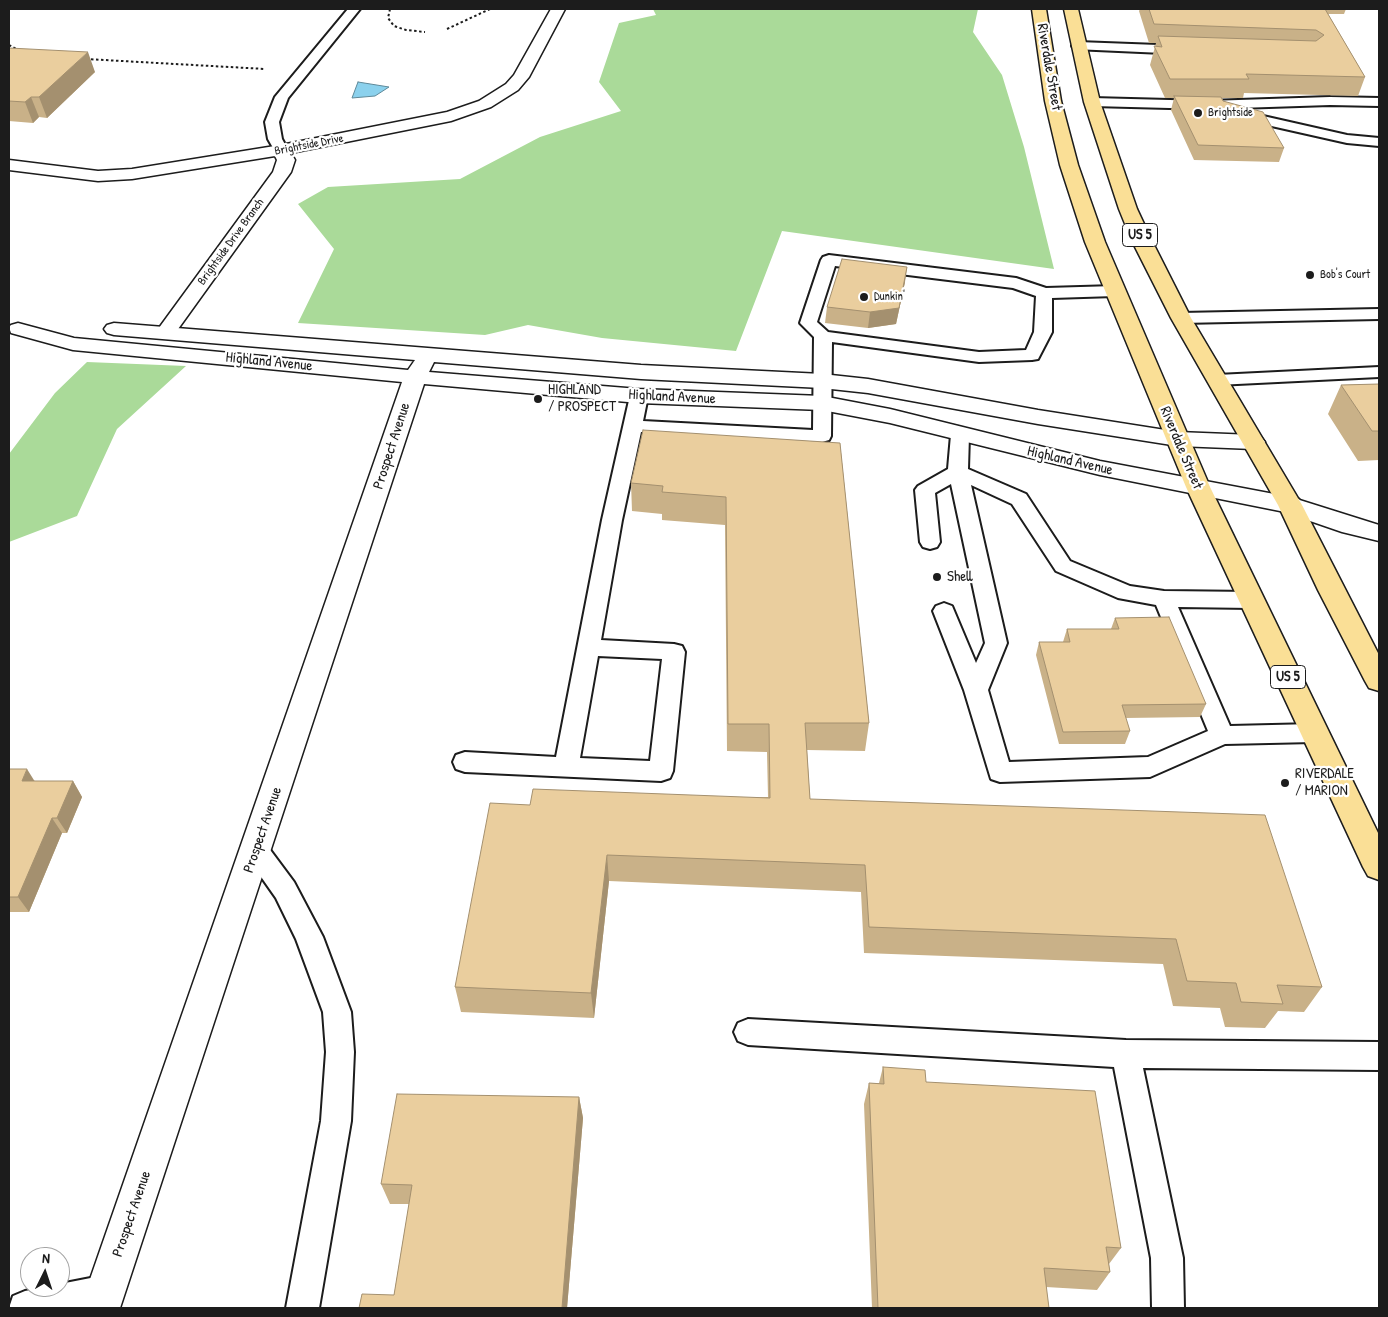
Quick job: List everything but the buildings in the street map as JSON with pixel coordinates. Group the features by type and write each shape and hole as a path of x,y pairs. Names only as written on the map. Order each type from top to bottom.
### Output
{"main road":[{"name":"Brightside Drive","path":"9,165 79,174 115,176 280,150 430,122 468,111 506,92 521,77 558,9"},
{"name":"Riverdale Street","path":"1039,9 1053,101 1069,165 1086,216 1115,291 1198,487 1379,867"},
{"name":"US 5","path":"1071,9 1092,102 1128,209 1181,318 1290,505 1331,590 1379,681"},
{"name":"Brightside Drive Branch","path":"166,332 282,172 286,160 280,150"},
{"name":"Highland Avenue","path":"13,328 94,327 166,332 422,365 639,396 822,392 868,386 1038,417 1178,439 1254,442"},
{"name":"Highland Avenue","path":"13,328 73,344 422,365 641,372 822,392 890,416 960,435 1100,468 1290,505 1351,526 1379,533"},
{"name":"Prospect Avenue","path":"103,1300 422,365"}],"lane":[{"path":"280,150 272,129 274,116 282,98 354,9"},
{"path":"1078,46 1195,50"},
{"path":"1092,102 1208,104 1330,101 1379,102"},
{"path":"1208,104 1248,118 1347,139 1379,142"},
{"path":"1044,293 1043,332 1032,355 979,357 822,336 808,323 829,260 1016,282 1044,293 1115,291"},
{"path":"1181,318 1379,314"},
{"path":"633,426 822,436 822,336"},
{"path":"1217,380 1379,372"},
{"path":"566,766 612,520 639,396"},
{"path":"960,435 958,472 996,642 976,690"},
{"path":"930,542 925,490 958,472"},
{"path":"958,472 1019,499 1063,566 1126,593 1164,599 1252,600"},
{"path":"1164,599 1222,735"},
{"path":"944,611 976,690 1000,772 1150,767 1222,735 1314,733"},
{"path":"465,762 661,771 674,652 588,648"},
{"path":"256,851 285,890 309,937 337,1012 340,1052 336,1121 303,1308"},
{"path":"748,1032 1126,1054 1379,1056"},
{"path":"1126,1054 1167,1258 1168,1308"},
{"path":"25,1308 103,1300"}],"path":[{"path":"390,9 388,18 394,26 406,30 425,32"},
{"path":"447,29 490,9"},
{"path":"9,45 24,51"},
{"path":"86,58 303,71"}],"green space":[{"path":"653,9 978,9 973,32 1002,75 1024,147 1054,269 782,231 736,351 602,338 528,325 485,335 298,323 334,249 298,204 328,187 460,179 540,137 621,111 599,82 619,23 656,15"},
{"path":"87,362 186,366 117,429 77,516 9,542 9,454 55,393"}],"water":[{"path":"358,82 389,87 375,96 352,98"}],"place":[{"name":"Brightside","path":"1198,113"},
{"name":"Bob's Court","path":"1310,275"},
{"name":"Dunkin'","path":"864,297"},
{"name":"HIGHLAND / PROSPECT","path":"538,399"},
{"name":"Shell","path":"937,577"},
{"name":"RIVERDALE / MARION","path":"1285,783"}]}
